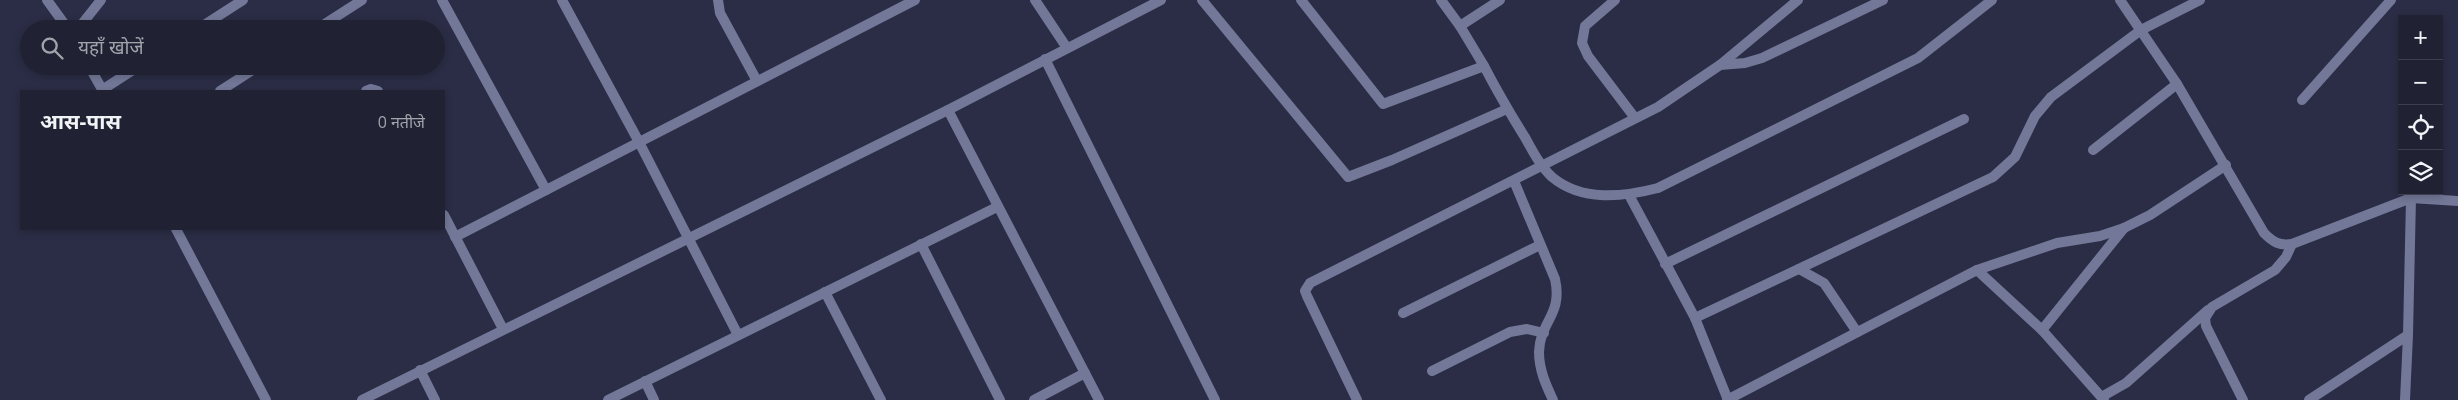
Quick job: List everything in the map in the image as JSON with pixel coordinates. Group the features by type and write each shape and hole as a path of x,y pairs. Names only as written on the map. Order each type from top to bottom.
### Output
{"street":[{"path":"47,0 61,20"},
{"path":"85,20 101,0"},
{"path":"212,20 243,0"},
{"path":"331,20 362,0"},
{"path":"442,0 546,190"},
{"path":"562,0 639,142 738,335"},
{"path":"718,0 720,13 757,81"},
{"path":"1035,0 1067,48"},
{"path":"362,400 948,110 1161,0"},
{"path":"1202,0 1348,176 1392,160 1507,109"},
{"path":"1301,0 1383,104 1484,66"},
{"path":"1441,0 1460,26 1507,109 1543,166 1558,181 1592,195 1629,195 1658,188 1918,58 1992,0"},
{"path":"1460,26 1500,0"},
{"path":"1615,0 1585,26 1582,43 1588,56 1635,118"},
{"path":"1781,0 1788,9"},
{"path":"1357,400 1307,296 1307,287 1314,280 1514,181 1635,118 1691,86 1720,65 1798,0"},
{"path":"1720,65 1745,63 1762,58 1882,0"},
{"path":"2120,0 2177,84 2264,233 2274,242 2283,246 2292,244 2411,198 2458,201"},
{"path":"1695,318 1993,177 2015,157 2035,116 2051,98 2141,30 2200,0"},
{"path":"2302,100 2391,0"},
{"path":"455,237 911,1"},
{"path":"1045,60 1215,400"},
{"path":"94,75 103,90 126,75"},
{"path":"222,90 245,75"},
{"path":"2093,150 2177,84"},
{"path":"948,110 1099,400"},
{"path":"1665,264 1964,119"},
{"path":"1629,195 1695,318 1727,400 1977,270 2056,243 2100,236 2124,228 2150,215 2226,165"},
{"path":"1514,181 1558,293 1558,302 1544,333 1539,351 1543,378 1554,400"},
{"path":"2405,400 2411,198"},
{"path":"608,400 997,206"},
{"path":"445,217 503,329"},
{"path":"2042,330 2124,228"},
{"path":"177,230 266,400"},
{"path":"921,244 1000,400"},
{"path":"1977,270 2042,330 2103,398 2126,383 2212,308 2275,270 2286,257 2292,244"},
{"path":"1403,313 1540,245"},
{"path":"1799,269 1824,283 1857,332"},
{"path":"824,292 881,400"},
{"path":"2212,308 2205,318 2206,326 2243,400"},
{"path":"1432,371 1510,332 1527,330 1544,333"},
{"path":"2308,400 2408,335"},
{"path":"420,370 436,400"},
{"path":"1034,400 1086,373"},
{"path":"645,382 654,400"}]}
